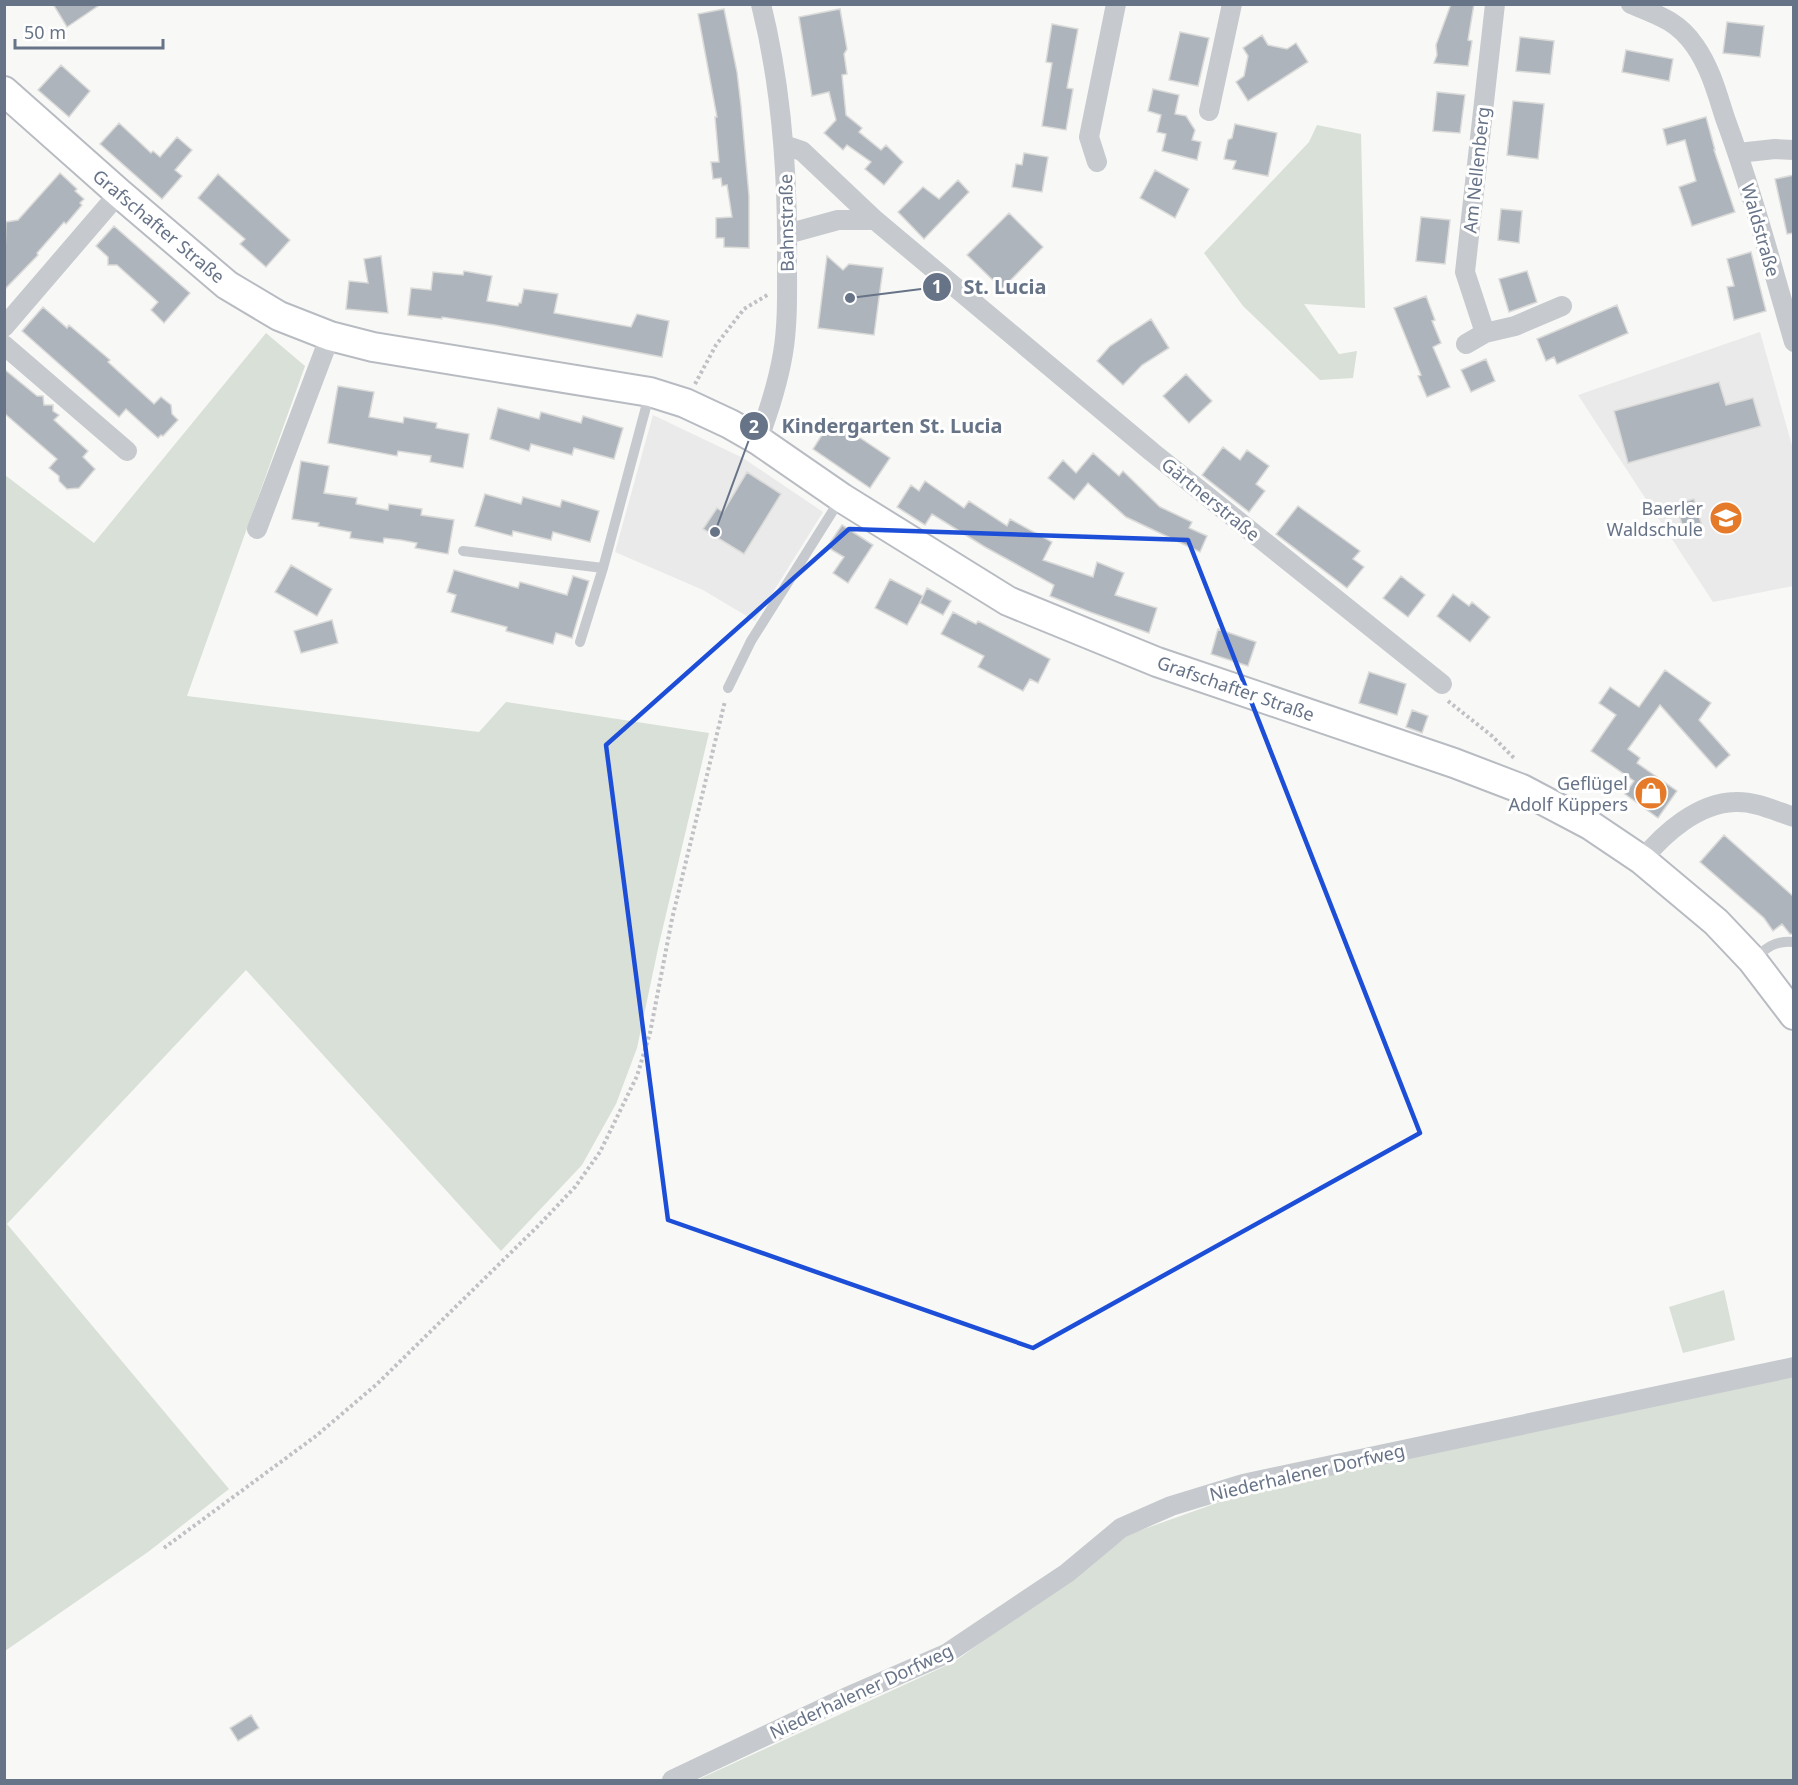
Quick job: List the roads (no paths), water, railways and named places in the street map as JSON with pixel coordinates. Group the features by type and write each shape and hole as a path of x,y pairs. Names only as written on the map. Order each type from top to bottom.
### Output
{"main road":[{"name":"Grafschafter Straße","path":"4,91 227,285 279,316 330,336 373,347 650,392 685,403 758,440 842,498 1008,601 1157,662 1454,763 1522,789 1590,825 1642,860 1716,922 1752,960 1794,1015"}],"street":[{"name":"Bahnstraße","path":"758,440 774,398 783,351 787,283 784,145 772,47 761,4"},
{"path":"1097,162 1089,137 1116,4"},
{"path":"1209,111 1232,4"},
{"name":"Am Nellenberg","path":"1485,333 1465,272 1495,4"},
{"name":"Waldstraße","path":"1631,4 1665,17 1677,26 1694,45 1707,66 1738,153 1794,342"},
{"name":"Gärtnerstraße","path":"784,145 802,151 875,220 1152,452 1442,684"},
{"path":"1738,153 1775,149 1794,150"},
{"path":"4,327 119,193"},
{"path":"787,234 837,220 875,220"},
{"path":"1466,344 1485,333 1515,326 1562,306"},
{"path":"257,529 330,336"},
{"path":"4,345 127,451"},
{"path":"1642,860 1656,842 1711,805 1736,801 1760,805 1794,817"},
{"name":"Niederhalener Dorfweg","path":"672,1780 845,1698 946,1654 1067,1573 1121,1528 1171,1506 1243,1484 1794,1367"}],"lane":[{"path":"580,642 603,568 650,392"},
{"path":"728,688 751,641 842,498"},
{"path":"463,551 603,568"},
{"path":"1752,960 1768,946 1782,941 1794,942"}],"place":[{"name":"St. Lucia","path":"850,298"},
{"name":"Baerler Waldschule","path":"1726,518"},
{"name":"Kindergarten St. Lucia","path":"715,532"},
{"name":"Geflügel Adolf Küppers","path":"1651,793"}]}
